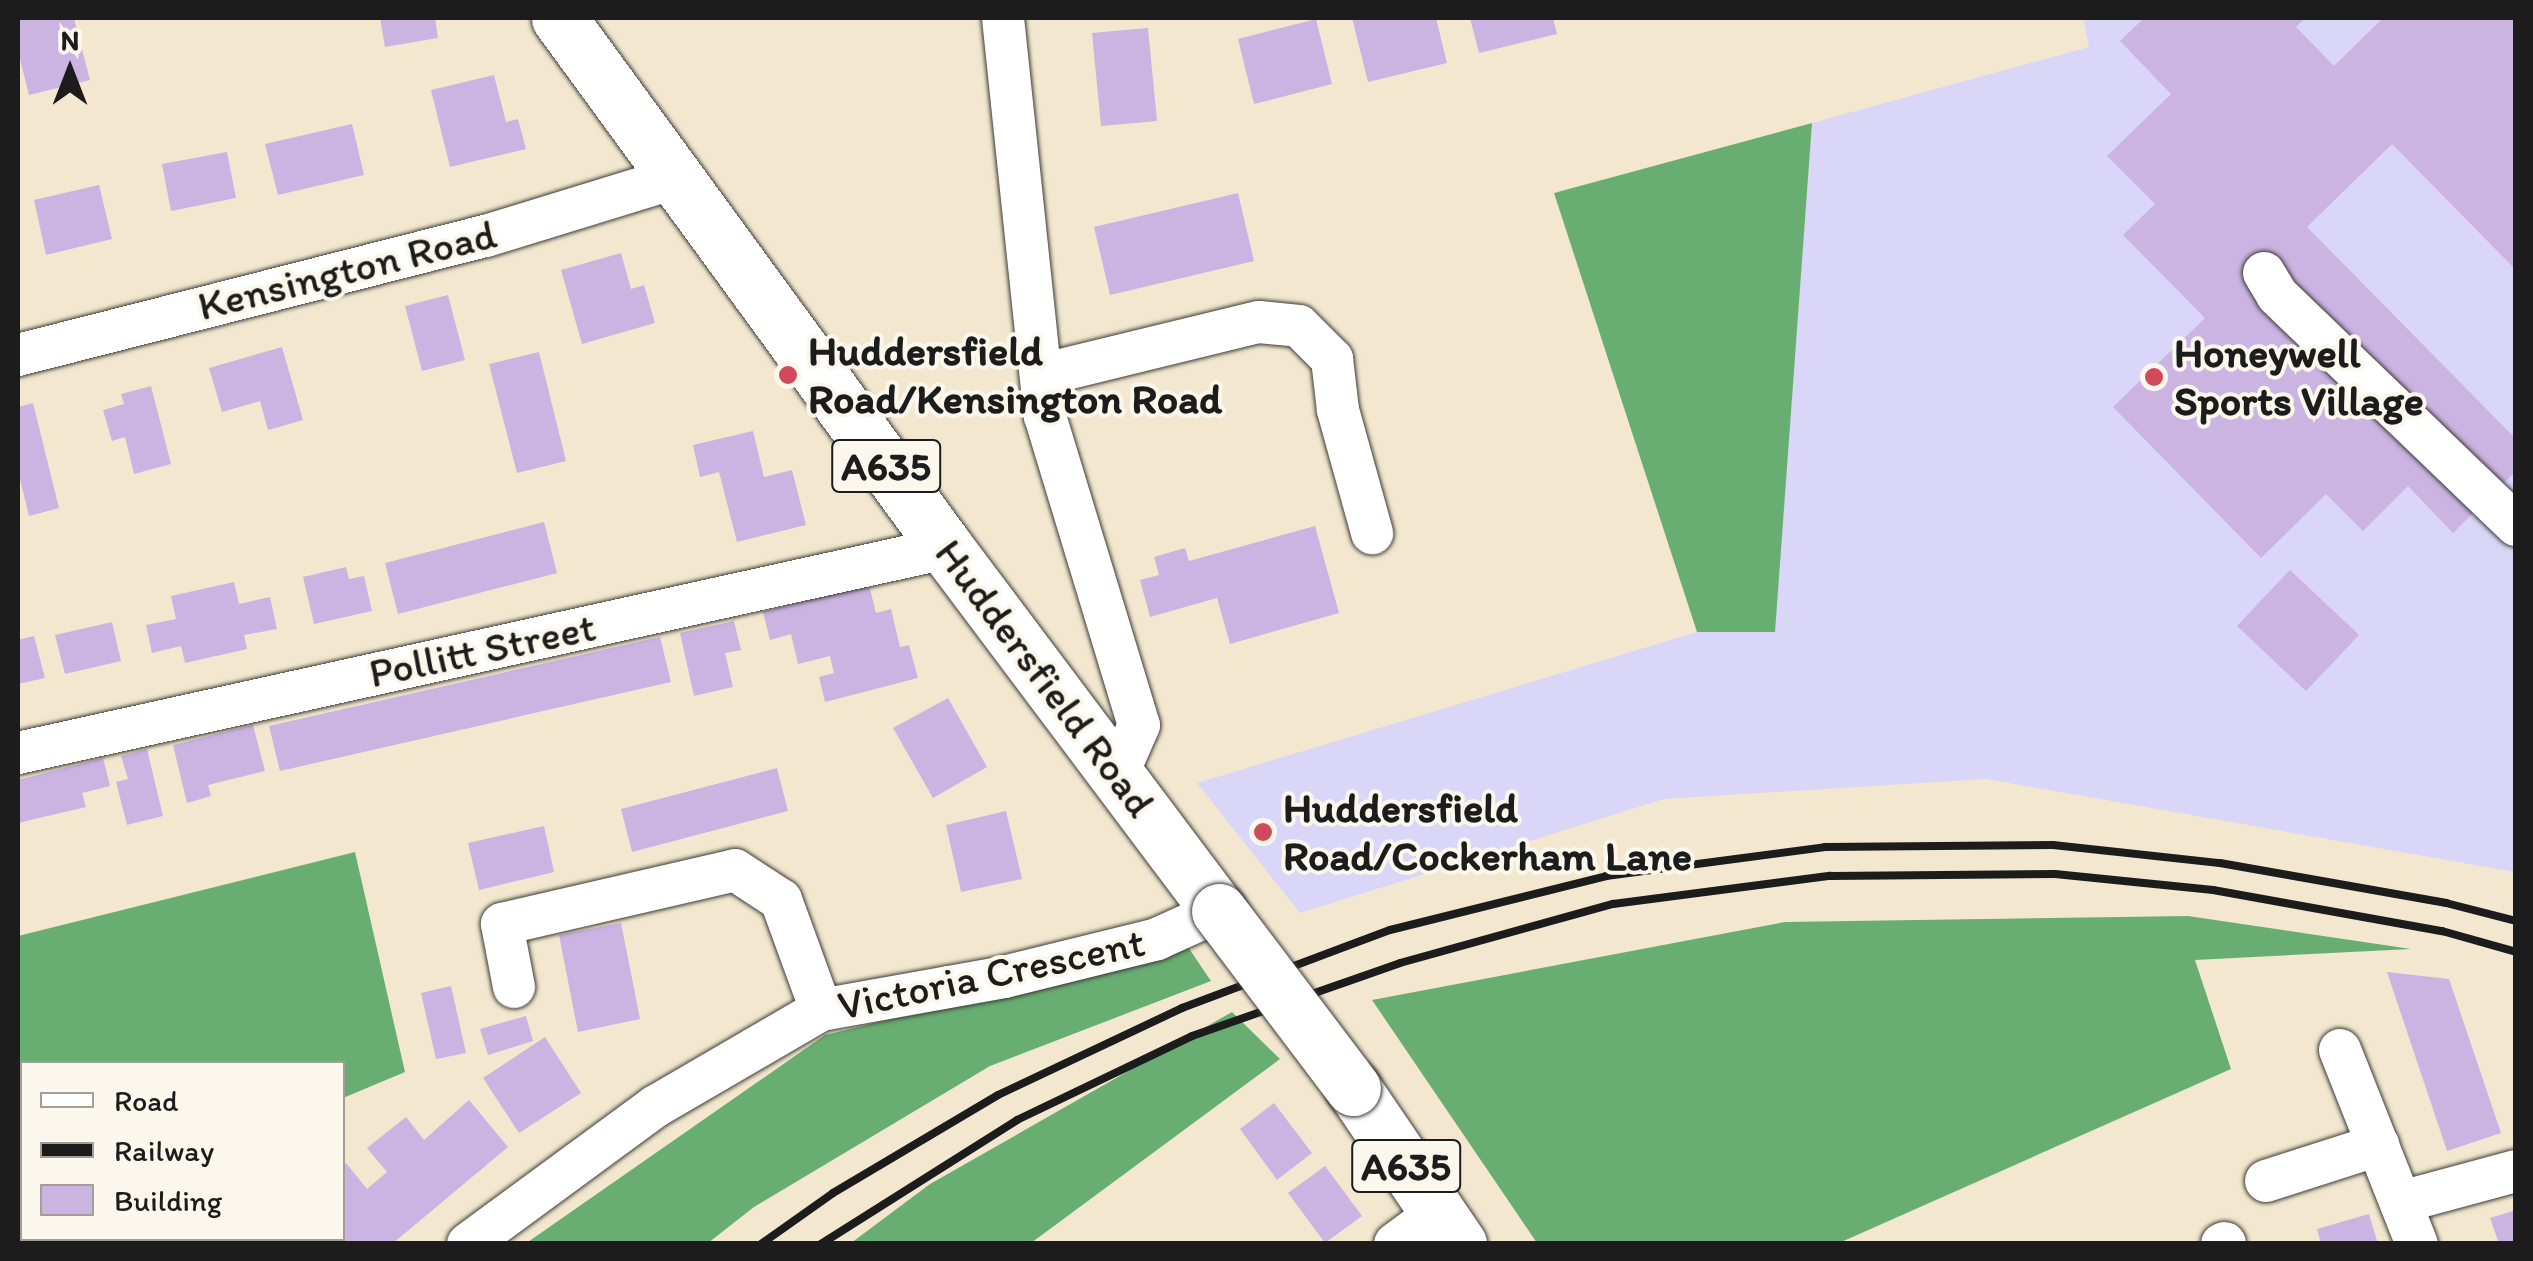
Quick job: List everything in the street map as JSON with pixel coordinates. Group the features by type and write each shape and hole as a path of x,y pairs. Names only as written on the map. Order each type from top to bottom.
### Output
{"highway":[{"name":"Huddersfield Road","path":"559,18 946,548 1353,1088 1430,1233"}],"street":[{"path":"1003,18 1046,416 1139,724 1118,773"},
{"name":"Kensington Road","path":"18,354 486,236 674,178"},
{"path":"2264,273 2278,295 2516,525"},
{"path":"1041,375 1259,322 1299,326 1332,359 1338,410 1372,533"},
{"name":"Pollitt Street","path":"18,753 946,548"},
{"path":"514,987 502,924 735,870 782,900 820,1010"},
{"name":"Victoria Crescent","path":"468,1244 656,1106 820,1010 1024,972 1157,938 1219,911"},
{"path":"2340,1050 2417,1244"},
{"path":"2266,1181 2378,1145"},
{"path":"2401,1202 2516,1171"}],"shaded area":[{"name":"Honeywell Sports Village","path":"2083,18 2515,18 2515,872 1986,779 1664,799 1300,913 1197,783 1697,632 1774,632 1812,123 2089,47"}],"green space":[{"path":"1812,123 1775,632 1697,632 1554,193"},
{"path":"355,852 405,1072 345,1097 345,1061 20,1061 20,1241 98,1243 18,1243 18,936"},
{"path":"2188,916 2411,949 2195,960 2231,1069 1839,1243 1537,1243 1372,1000 1785,922"},
{"path":"1188,947 1211,981 990,1066 754,1207 708,1243 525,1244 825,1035"},
{"path":"1232,1012 1280,1059 1031,1243 851,1243 930,1184"}],"building":[{"path":"18,18 74,18 90,80 29,95 18,51"},
{"path":"380,18 435,18 438,38 385,47"},
{"path":"1352,18 1436,18 1447,63 1368,82"},
{"path":"1470,18 1553,18 1557,34 1479,53"},
{"path":"2144,18 2305,18 2296,27 2334,66 2383,18 2516,18 2516,270 2392,144 2307,227 2516,439 2516,471 2453,533 2408,486 2363,531 2326,494 2261,558 2113,407 2205,318 2123,235 2155,204 2107,156 2171,94 2120,41"},
{"path":"1316,19 1332,84 1254,104 1238,39"},
{"path":"1148,28 1157,121 1101,126 1092,33"},
{"path":"494,75 506,122 518,119 526,149 450,167 431,90"},
{"path":"352,124 364,175 278,195 265,144"},
{"path":"227,152 236,198 171,211 162,164"},
{"path":"99,185 112,239 46,255 34,200"},
{"path":"1238,193 1254,261 1110,295 1094,227"},
{"path":"621,253 631,289 644,285 655,323 582,344 561,270"},
{"path":"448,295 465,360 422,371 405,306"},
{"path":"282,347 303,420 268,430 260,401 222,412 209,368"},
{"path":"539,352 566,461 517,473 489,364"},
{"path":"151,386 171,464 134,474 125,437 112,441 103,410 124,404 121,394"},
{"path":"33,403 59,508 29,516 18,471 18,407"},
{"path":"753,431 764,477 792,470 806,525 737,542 719,472 700,477 693,445"},
{"path":"544,522 557,573 398,614 385,563"},
{"path":"1315,526 1339,613 1230,644 1217,598 1150,617 1140,580 1159,575 1154,557 1185,548 1189,561"},
{"path":"346,567 349,579 364,576 372,611 314,624 303,577"},
{"path":"2290,570 2359,635 2306,691 2237,626"},
{"path":"234,582 239,604 270,597 277,629 244,635 247,649 185,663 181,646 152,653 146,625 176,619 171,596"},
{"path":"869,585 876,613 891,609 900,647 909,645 918,678 825,702 819,677 834,673 830,656 798,664 791,634 770,640 763,612"},
{"path":"734,621 741,650 725,653 733,687 694,696 680,633"},
{"path":"112,622 121,661 65,674 55,635"},
{"path":"34,636 45,678 18,684 18,640"},
{"path":"660,637 671,682 280,771 269,726"},
{"path":"948,698 987,767 933,798 893,728"},
{"path":"253,725 265,771 208,785 211,796 187,803 173,745"},
{"path":"147,749 163,816 127,825 116,782 128,779 121,756"},
{"path":"103,758 110,786 82,793 86,807 18,823 18,780"},
{"path":"777,768 788,811 632,852 621,809"},
{"path":"1006,811 1022,879 961,892 946,825"},
{"path":"544,826 554,872 479,890 468,843"},
{"path":"621,923 640,1019 578,1032 559,935"},
{"path":"2387,972 2449,979 2501,1133 2447,1151"},
{"path":"451,986 466,1053 436,1059 421,993"},
{"path":"526,1016 533,1041 488,1055 480,1029"},
{"path":"545,1037 581,1093 519,1133 483,1078"},
{"path":"469,1100 508,1147 392,1244 343,1244 345,1164 367,1189 387,1172 367,1148 406,1117 424,1140"},
{"path":"1274,1103 1312,1153 1277,1180 1240,1129"},
{"path":"1325,1166 1362,1216 1325,1243 1288,1193"},
{"path":"2516,1210 2516,1244 2499,1244 2490,1218"},
{"path":"2369,1214 2378,1244 2321,1244 2317,1229"}],"railway":[{"path":"761,1244 833,1193 998,1095 1182,1008 1390,930 1606,876 1825,847 2053,845 2220,863 2446,903 2516,921"},
{"path":"821,1244 1017,1120 1192,1036 1400,963 1613,904 1830,876 2055,874 2213,890 2442,931 2516,952"}],"place":[{"name":"Huddersfield Road/Kensington Road","path":"788,375"},
{"name":"Honeywell Sports Village","path":"2154,377"},
{"name":"Huddersfield Road/Cockerham Lane","path":"1263,832"}]}
